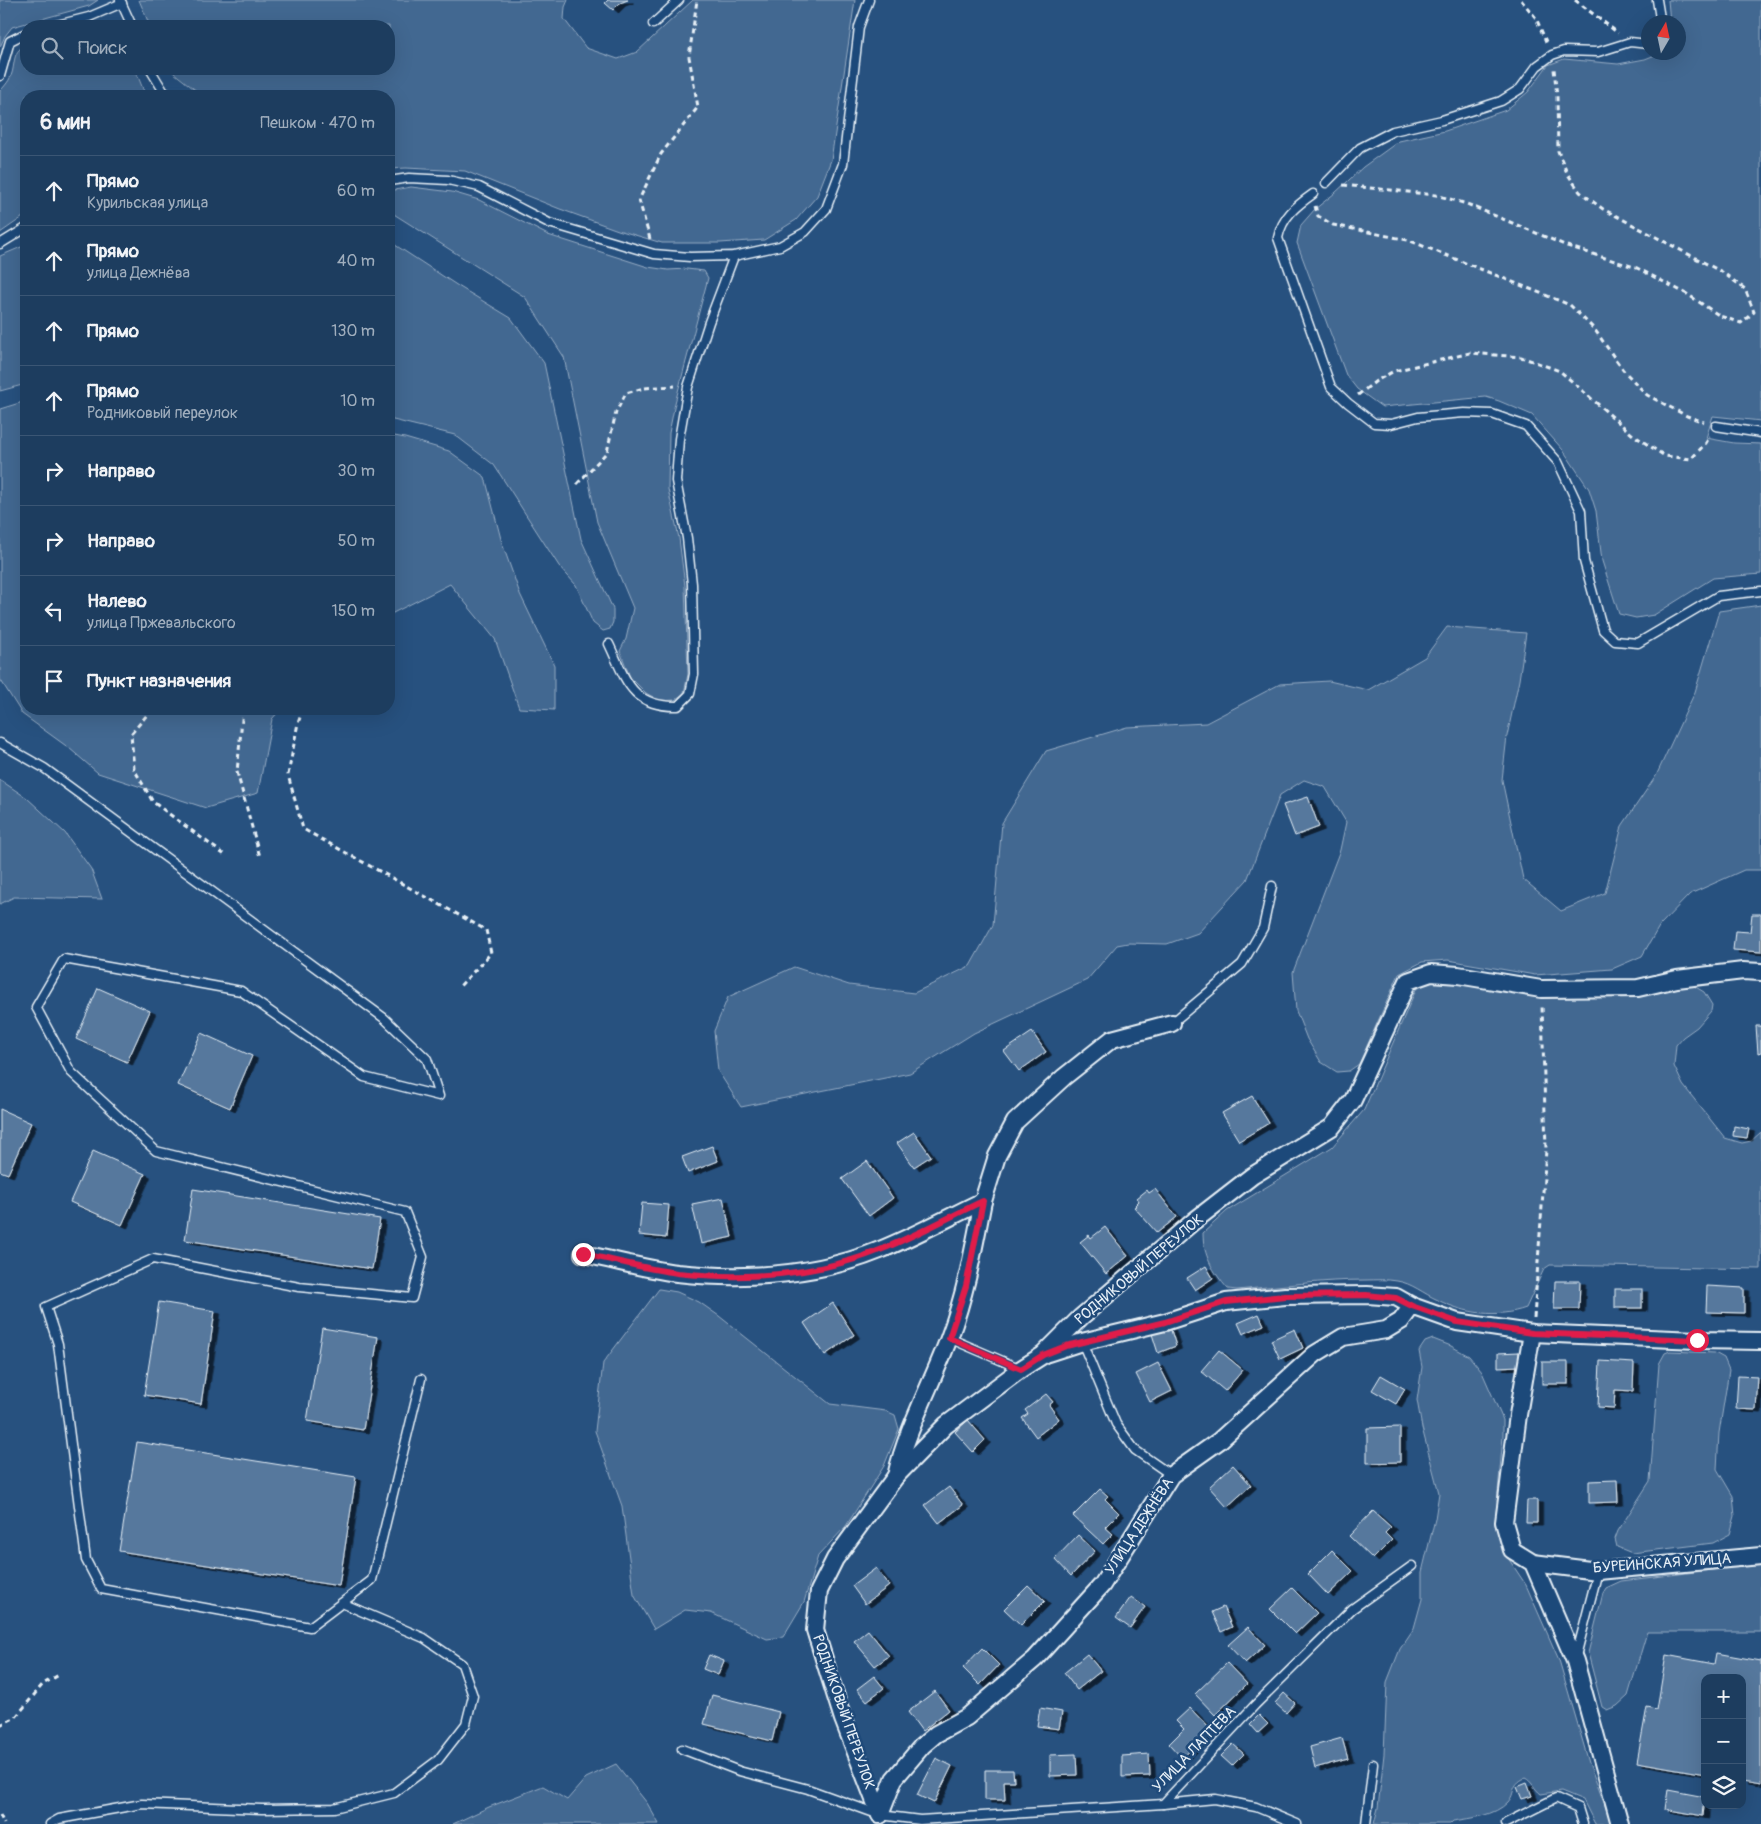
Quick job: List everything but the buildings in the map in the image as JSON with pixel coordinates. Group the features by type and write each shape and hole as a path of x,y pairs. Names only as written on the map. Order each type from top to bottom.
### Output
{"street":[{"name":"РОДНИКОВЫЙ ПЕРЕУЛОК","path":"880,1815 843,1719 815,1630 819,1591 835,1559 896,1476 946,1425 1021,1369 1043,1355 1081,1317 1194,1221 1252,1176 1332,1127 1353,1100 1408,981 1431,972 1541,989 1638,988 1677,980 1743,971 1761,972"},
{"path":"896,1476 902,1451 949,1338 966,1286 983,1201 996,1156 1016,1122 1064,1077 1112,1039 1172,1023"},
{"path":"583,1254 676,1273 714,1275 800,1272 879,1251 983,1201"},
{"path":"1043,1355 1082,1342 1165,1322 1226,1302 1285,1296 1366,1295 1396,1298 1412,1306 1457,1322 1532,1333 1761,1341"},
{"name":"УЛИЦА ДЕЖНЁВА","path":"880,1815 894,1779 922,1746 936,1734 967,1717 1036,1659 1102,1585 1171,1474 1219,1441 1315,1354 1343,1337 1386,1330 1401,1321 1412,1306"},
{"path":"1532,1333 1518,1415 1504,1522 1512,1550 1533,1563 1575,1661 1620,1824"},
{"name":"БУРЕИНСКАЯ УЛИЦА","path":"1533,1563 1598,1571 1761,1556"}],"lane":[{"path":"653,24 679,0"},
{"path":"395,180 408,178 448,180 479,187 549,223 654,254 690,258 734,256 780,246 805,232 826,210 843,164 860,27 869,0"},
{"path":"1657,0 1660,15"},
{"path":"77,20 89,17 121,1 129,20"},
{"path":"0,76 10,41 20,36"},
{"path":"1326,183 1360,148 1393,131 1442,120 1502,101 1520,89 1537,66 1552,55 1564,51 1598,52 1630,42 1641,43"},
{"path":"154,75 163,90"},
{"path":"1312,194 1296,206 1285,218 1280,227 1278,238 1331,387 1348,403 1374,422 1391,424 1418,418 1464,413 1492,414 1526,426 1558,462 1581,511 1584,561 1603,630 1615,641 1638,643 1718,596 1761,591"},
{"path":"0,244 20,232"},
{"path":"609,644 627,683 644,700 661,706 678,706 690,694 694,674 692,584 687,538 676,481 679,440 688,387 709,322 734,256"},
{"path":"1716,426 1761,432"},
{"path":"0,743 44,768 376,1012 427,1059 439,1096 364,1077 241,991 64,960 36,1007 71,1072 156,1150 405,1212 423,1257 412,1298 299,1288 153,1259 46,1307 58,1344 86,1560 101,1589 310,1627 372,1580 421,1379"},
{"path":"1172,1023 1242,964 1263,928 1272,886"},
{"path":"949,1338 1021,1369"},
{"path":"1082,1342 1116,1424 1136,1450 1171,1474"},
{"name":"УЛИЦА ЛАПТЕВА","path":"682,1748 739,1771 808,1789 880,1815 920,1820 1163,1804 1255,1705 1352,1609 1412,1566"},
{"path":"1575,1661 1598,1571"},
{"path":"50,1824 59,1819 142,1804 262,1809 334,1808 394,1793 438,1760 466,1724 473,1696 462,1664 424,1638 342,1603"},
{"path":"1366,1824 1373,1764"},
{"path":"1506,1823 1556,1798 1578,1808 1583,1824"},
{"path":"1163,1804 1215,1799 1256,1807 1297,1824"}],"path":[{"path":"654,254 639,200 661,154 698,107 690,57 697,0"},
{"path":"1326,183 1436,195 1467,204 1567,246 1637,268 1687,294 1720,316 1741,323 1754,312 1745,289 1722,272 1603,209 1580,192 1567,173 1558,151 1557,96 1552,55 1536,18 1522,0"},
{"path":"1575,0 1630,42"},
{"path":"1312,194 1318,216 1333,225 1408,240 1570,305 1595,330 1624,370 1648,396 1687,416 1716,426 1706,443 1691,460 1665,456 1633,435 1560,371 1521,357 1470,353 1394,371 1376,381 1348,403"},
{"path":"577,484 607,452 616,412 626,393 644,388 688,387"},
{"path":"147,715 131,734 134,769 153,802 226,856"},
{"path":"242,715 237,772 260,857"},
{"path":"301,715 288,775 303,829 486,930 491,953 460,987"},
{"path":"1532,1333 1546,1150 1541,989"},
{"path":"0,1725 16,1717 43,1684 59,1675"},
{"path":"0,1815 4,1824"}],"shaded area":[{"path":"0,0 98,0 89,6 38,20 20,20 20,25 12,27 0,47"},
{"path":"139,0 568,0 564,19 586,48 618,59 637,52 693,0 855,0 831,160 817,196 796,220 764,240 720,243 662,243 618,230 560,209 465,171 395,169 395,90 195,90 177,75 395,75 395,20 147,20"},
{"path":"1668,0 1761,0 1761,421 1713,416 1706,438 1734,443 1761,444 1761,574 1713,578 1654,615 1636,618 1619,614 1602,561 1596,511 1589,489 1563,450 1532,415 1486,397 1382,407 1357,389 1346,375 1297,243 1301,225 1315,209 1363,167 1399,141 1445,131 1506,110 1528,92 1548,65 1564,59 1618,64 1641,60 1686,60 1686,15 1669,15"},
{"path":"19,50 20,75 137,75 143,90 20,90 20,219 0,233 0,91 11,76 15,57"},
{"path":"411,187 452,192 479,200 548,235 648,267 668,270 687,269 704,271 708,278 675,403 669,433 668,489 679,538 685,586 688,674 684,693 675,700 660,701 646,693 630,677 620,651 626,639 633,608 597,522 564,357 525,297 395,215 395,190"},
{"path":"395,245 511,318 544,363 581,539 613,609 613,622 610,629 603,631 593,623 576,585 559,566 494,465 455,435 395,420"},
{"path":"20,248 20,386 0,391 0,256"},
{"path":"20,403 20,711 0,679 0,409"},
{"path":"395,436 449,451 485,477 502,543 520,594 554,665 554,710 519,708 495,639 450,584 395,612"},
{"path":"1761,605 1761,870 1744,870 1690,894 1660,925 1642,956 1612,969 1535,975 1448,960 1422,962 1399,974 1359,1064 1349,1071 1337,1072 1321,1062 1307,1039 1296,1011 1293,972 1340,850 1346,822 1325,787 1304,780 1280,795 1247,880 1198,933 1167,944 1128,943 1117,945 1087,980 974,1033 910,1073 741,1107 718,1071 714,1031 728,997 794,967 849,985 914,993 970,966 993,925 1002,823 1046,751 1127,727 1206,723 1280,684 1329,681 1368,690 1425,657 1447,627 1526,633 1519,680 1507,736 1502,780 1523,879 1561,911 1605,893 1622,826 1656,776 1695,692 1719,611"},
{"path":"23,715 276,715 272,719 258,793 206,808 98,773 69,748"},
{"path":"0,780 27,798 65,833 91,869 102,899 14,897 0,904"},
{"path":"1431,981 1694,986 1704,992 1712,1005 1711,1011 1697,1027 1683,1037 1676,1045 1674,1066 1683,1085 1725,1138 1742,1143 1751,1141 1761,1132 1761,1269 1550,1265 1544,1269 1526,1308 1493,1314 1459,1309 1433,1298 1408,1284 1389,1280 1350,1280 1237,1290 1228,1289 1210,1263 1203,1241 1203,1233 1227,1211 1332,1147 1364,1110 1417,987"},
{"path":"659,1289 677,1292 699,1302 830,1404 886,1411 895,1415 899,1429 884,1466 846,1526 818,1556 804,1602 783,1637 767,1639 711,1613 685,1610 654,1629 634,1595 622,1506 595,1431 603,1363"},
{"path":"1433,1339 1469,1356 1482,1372 1503,1420 1495,1525 1506,1555 1526,1585 1559,1660 1589,1763 1612,1824 1595,1824 1583,1800 1561,1791 1541,1794 1525,1778 1517,1783 1510,1799 1503,1807 1482,1816 1453,1821 1450,1824 1374,1824 1378,1808 1384,1754 1387,1682 1400,1649 1414,1628 1422,1599 1422,1572 1435,1519 1439,1493 1422,1428 1417,1400 1422,1367 1419,1351 1425,1342"},
{"path":"1670,1351 1715,1353 1724,1358 1729,1370 1719,1433 1717,1469 1733,1496 1735,1516 1730,1534 1713,1543 1632,1553 1617,1547 1615,1539 1618,1531 1650,1481 1659,1364 1665,1353"},
{"path":"1761,1564 1761,1632 1647,1632 1628,1696 1617,1706 1607,1710 1602,1707 1588,1653 1603,1593 1606,1588 1621,1581"},
{"path":"616,1764 647,1803 659,1824 453,1824 489,1807 543,1786 567,1800 586,1778"}],"route":[{"path":"583,1254 676,1273 714,1275 800,1272 879,1251 983,1201 966,1286 949,1338 1021,1369 1043,1355 1066,1346 1165,1322 1226,1302 1285,1296 1366,1295 1396,1298 1412,1306 1457,1322 1532,1333 1697,1340"}]}
